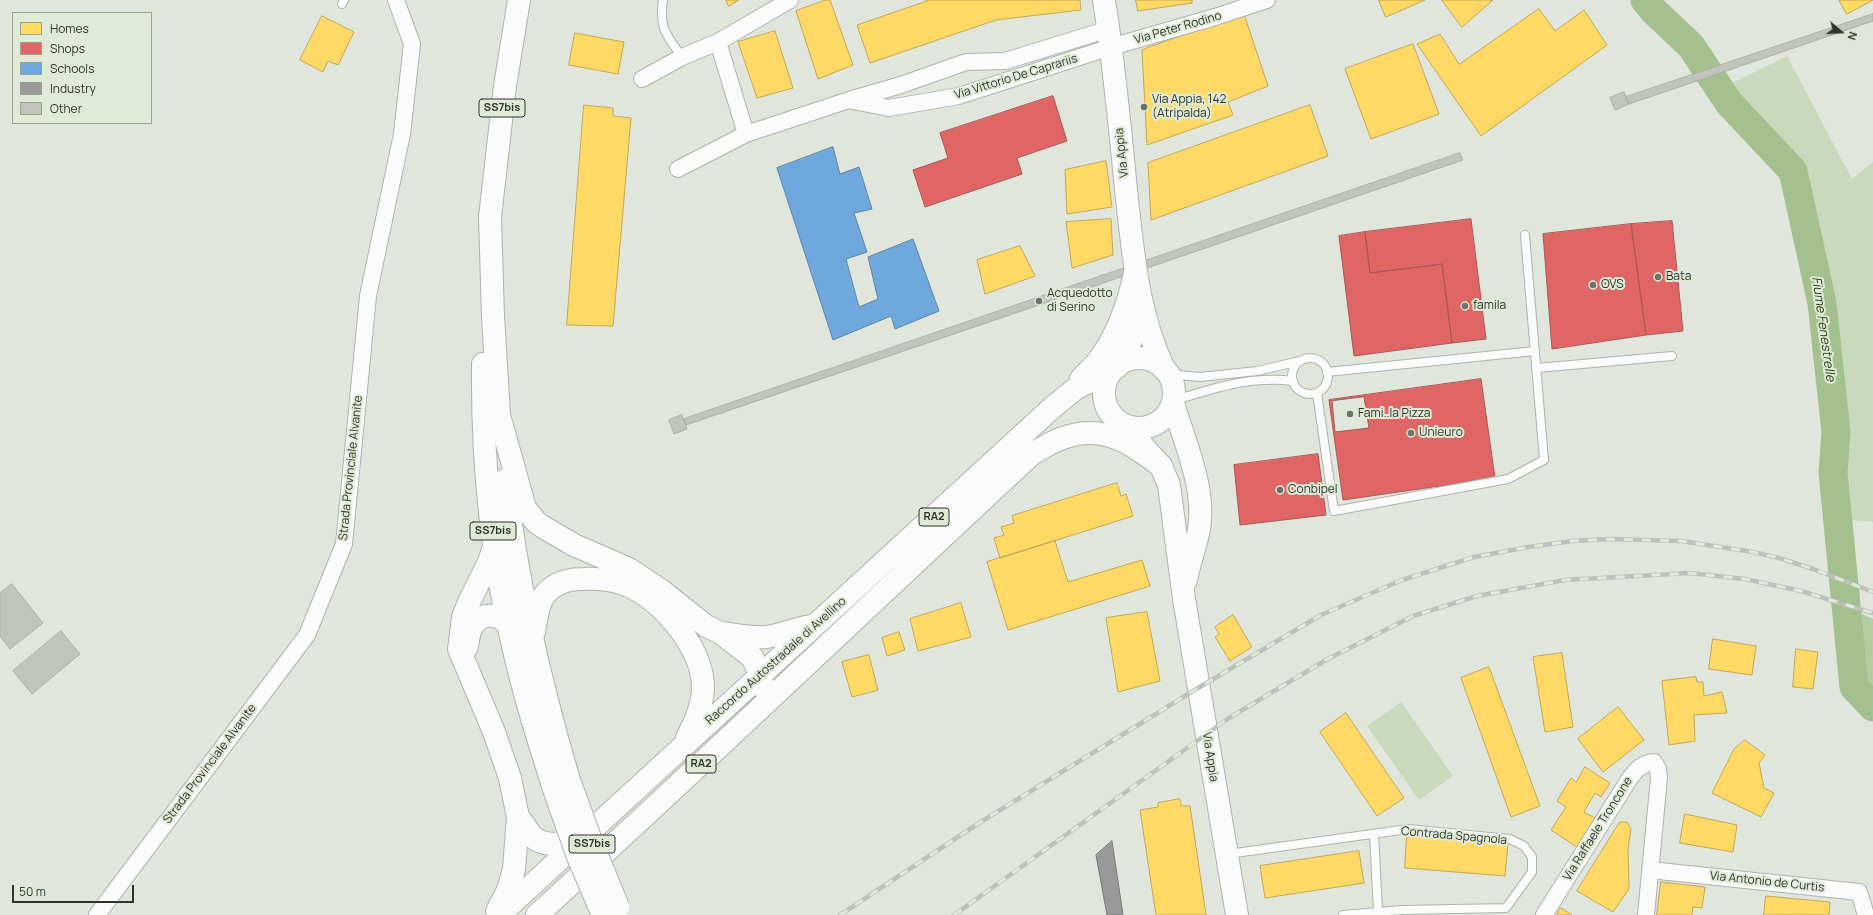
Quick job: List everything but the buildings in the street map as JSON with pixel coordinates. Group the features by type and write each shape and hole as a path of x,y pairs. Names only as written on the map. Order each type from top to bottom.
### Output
{"main road":[{"name":"SS7bis","path":"519,0 505,86 490,217 483,315 491,415 494,547 509,626 531,718 592,843 615,912"},
{"name":"Via Appia","path":"1104,0 1110,38 1135,273 1141,305 1153,347 1174,391 1173,402 1198,486 1200,507 1199,529 1188,572 1184,599"},
{"path":"1075,389 1084,376 1098,362 1118,330 1129,300 1135,273"},
{"name":"Via Appia","path":"1141,305 1137,327 1130,346 1118,365 1109,375 1105,386 1104,397 1107,408 1112,415 1123,424 1161,466 1169,485 1184,599 1236,915"},
{"path":"1075,389 1127,360 1147,359 1156,363 1166,372"},
{"name":"Raccordo Autostradale di Avellino","path":"499,915 760,674 815,626 1053,407 1075,389"},
{"path":"1033,453 1038,443 1065,426 1074,424 1123,424 1137,429 1149,427 1159,422 1168,414 1173,402"},
{"name":"SS7bis","path":"491,415 532,641 549,711 562,784"},
{"path":"491,415 525,508 536,522 574,545 629,569 662,591 706,626 721,633 752,656 760,674 763,686 760,697 654,797 636,824"},
{"path":"1033,453 1062,438 1080,433 1095,432 1109,434 1135,446 1161,466"},
{"name":"Raccordo Autostradale di Avellino","path":"537,915 757,713 849,623 1033,453"},
{"path":"494,547 489,562 468,602 463,617 459,649 494,732 510,778 518,817 514,868 508,890 494,915"},
{"path":"532,641 538,608 544,596 559,583 568,580 594,579 615,582 633,588 655,602 684,636 698,660 701,673 703,687 699,713 680,749"},
{"path":"466,666 469,635 474,624 480,618 498,616 509,626"},
{"path":"721,633 752,638 767,637 798,627 815,626"},
{"path":"518,817 539,841 547,843 564,843 581,839"}],"street":[{"name":"Strada Provinciale Alvanite","path":"97,915 307,635 344,544 368,296 402,134 412,44 396,0"},
{"path":"642,79 682,57 718,42 790,0"},
{"name":"Via Peter Rodino","path":"1110,38 1216,17 1267,0"},
{"name":"Via Vittorio De Caprariis","path":"678,169 746,134 849,100 900,86 966,62 996,62 1110,38"},
{"name":"Via Vittorio De Caprariis","path":"849,100 889,108 959,96 1005,82 1110,38"},
{"path":"718,42 746,134"},
{"path":"996,62 1005,82"},
{"name":"Via Raffaele Troncone","path":"1544,915 1630,778 1646,762 1654,762 1658,768 1660,778 1646,915"},
{"name":"Via Antonio de Curtis","path":"1650,870 1859,892 1866,915"}],"lane":[{"path":"663,0 661,20 664,31 682,57"},
{"path":"1317,393 1334,511 1508,479 1544,460 1525,235"},
{"path":"1327,372 1535,351"},
{"path":"1537,368 1672,356"},
{"path":"1166,372 1200,377 1257,371 1310,358 1321,362 1327,372 1327,382 1317,393 1311,394 1301,392 1294,385 1294,370 1300,361"},
{"path":"1173,402 1224,384 1272,379 1293,380"},
{"name":"Contrada Spagnola","path":"1226,854 1408,829 1510,839 1524,846 1532,857 1532,872 1506,908 1378,911 1343,915"},
{"path":"1374,834 1378,911"}],"green space":[{"path":"1787,56 1852,179 1873,162 1873,522 1838,519 1833,472 1836,432 1822,303 1793,171 1722,88"},
{"path":"1851,609 1873,619 1873,697 1862,685"},
{"path":"1401,702 1453,776 1419,800 1367,726"}],"waterway":[{"name":"Fiume Fenestrelle","path":"1645,0 1654,11 1691,46 1729,103 1793,171 1822,303 1836,432 1833,472 1854,687 1873,707"}],"railway":[{"path":"840,915 979,823 1198,688 1321,615 1402,580 1474,557 1572,541 1610,539 1681,541 1753,552 1779,558 1813,569 1873,592"},
{"path":"954,915 1229,718 1326,660 1413,616 1477,596 1565,580 1690,573 1745,579 1801,591 1873,613"}],"place":[{"name":"Via Appia, 142 (Atripalda)","path":"1144,107"},
{"name":"Bata","path":"1658,277"},
{"name":"OVS","path":"1593,285"},
{"name":"Acquedotto di Serino","path":"1039,301"},
{"name":"famila","path":"1465,306"},
{"name":"Fami..la Pizza","path":"1350,414"},
{"name":"Unieuro","path":"1411,433"},
{"name":"Conbipel","path":"1280,490"}]}
